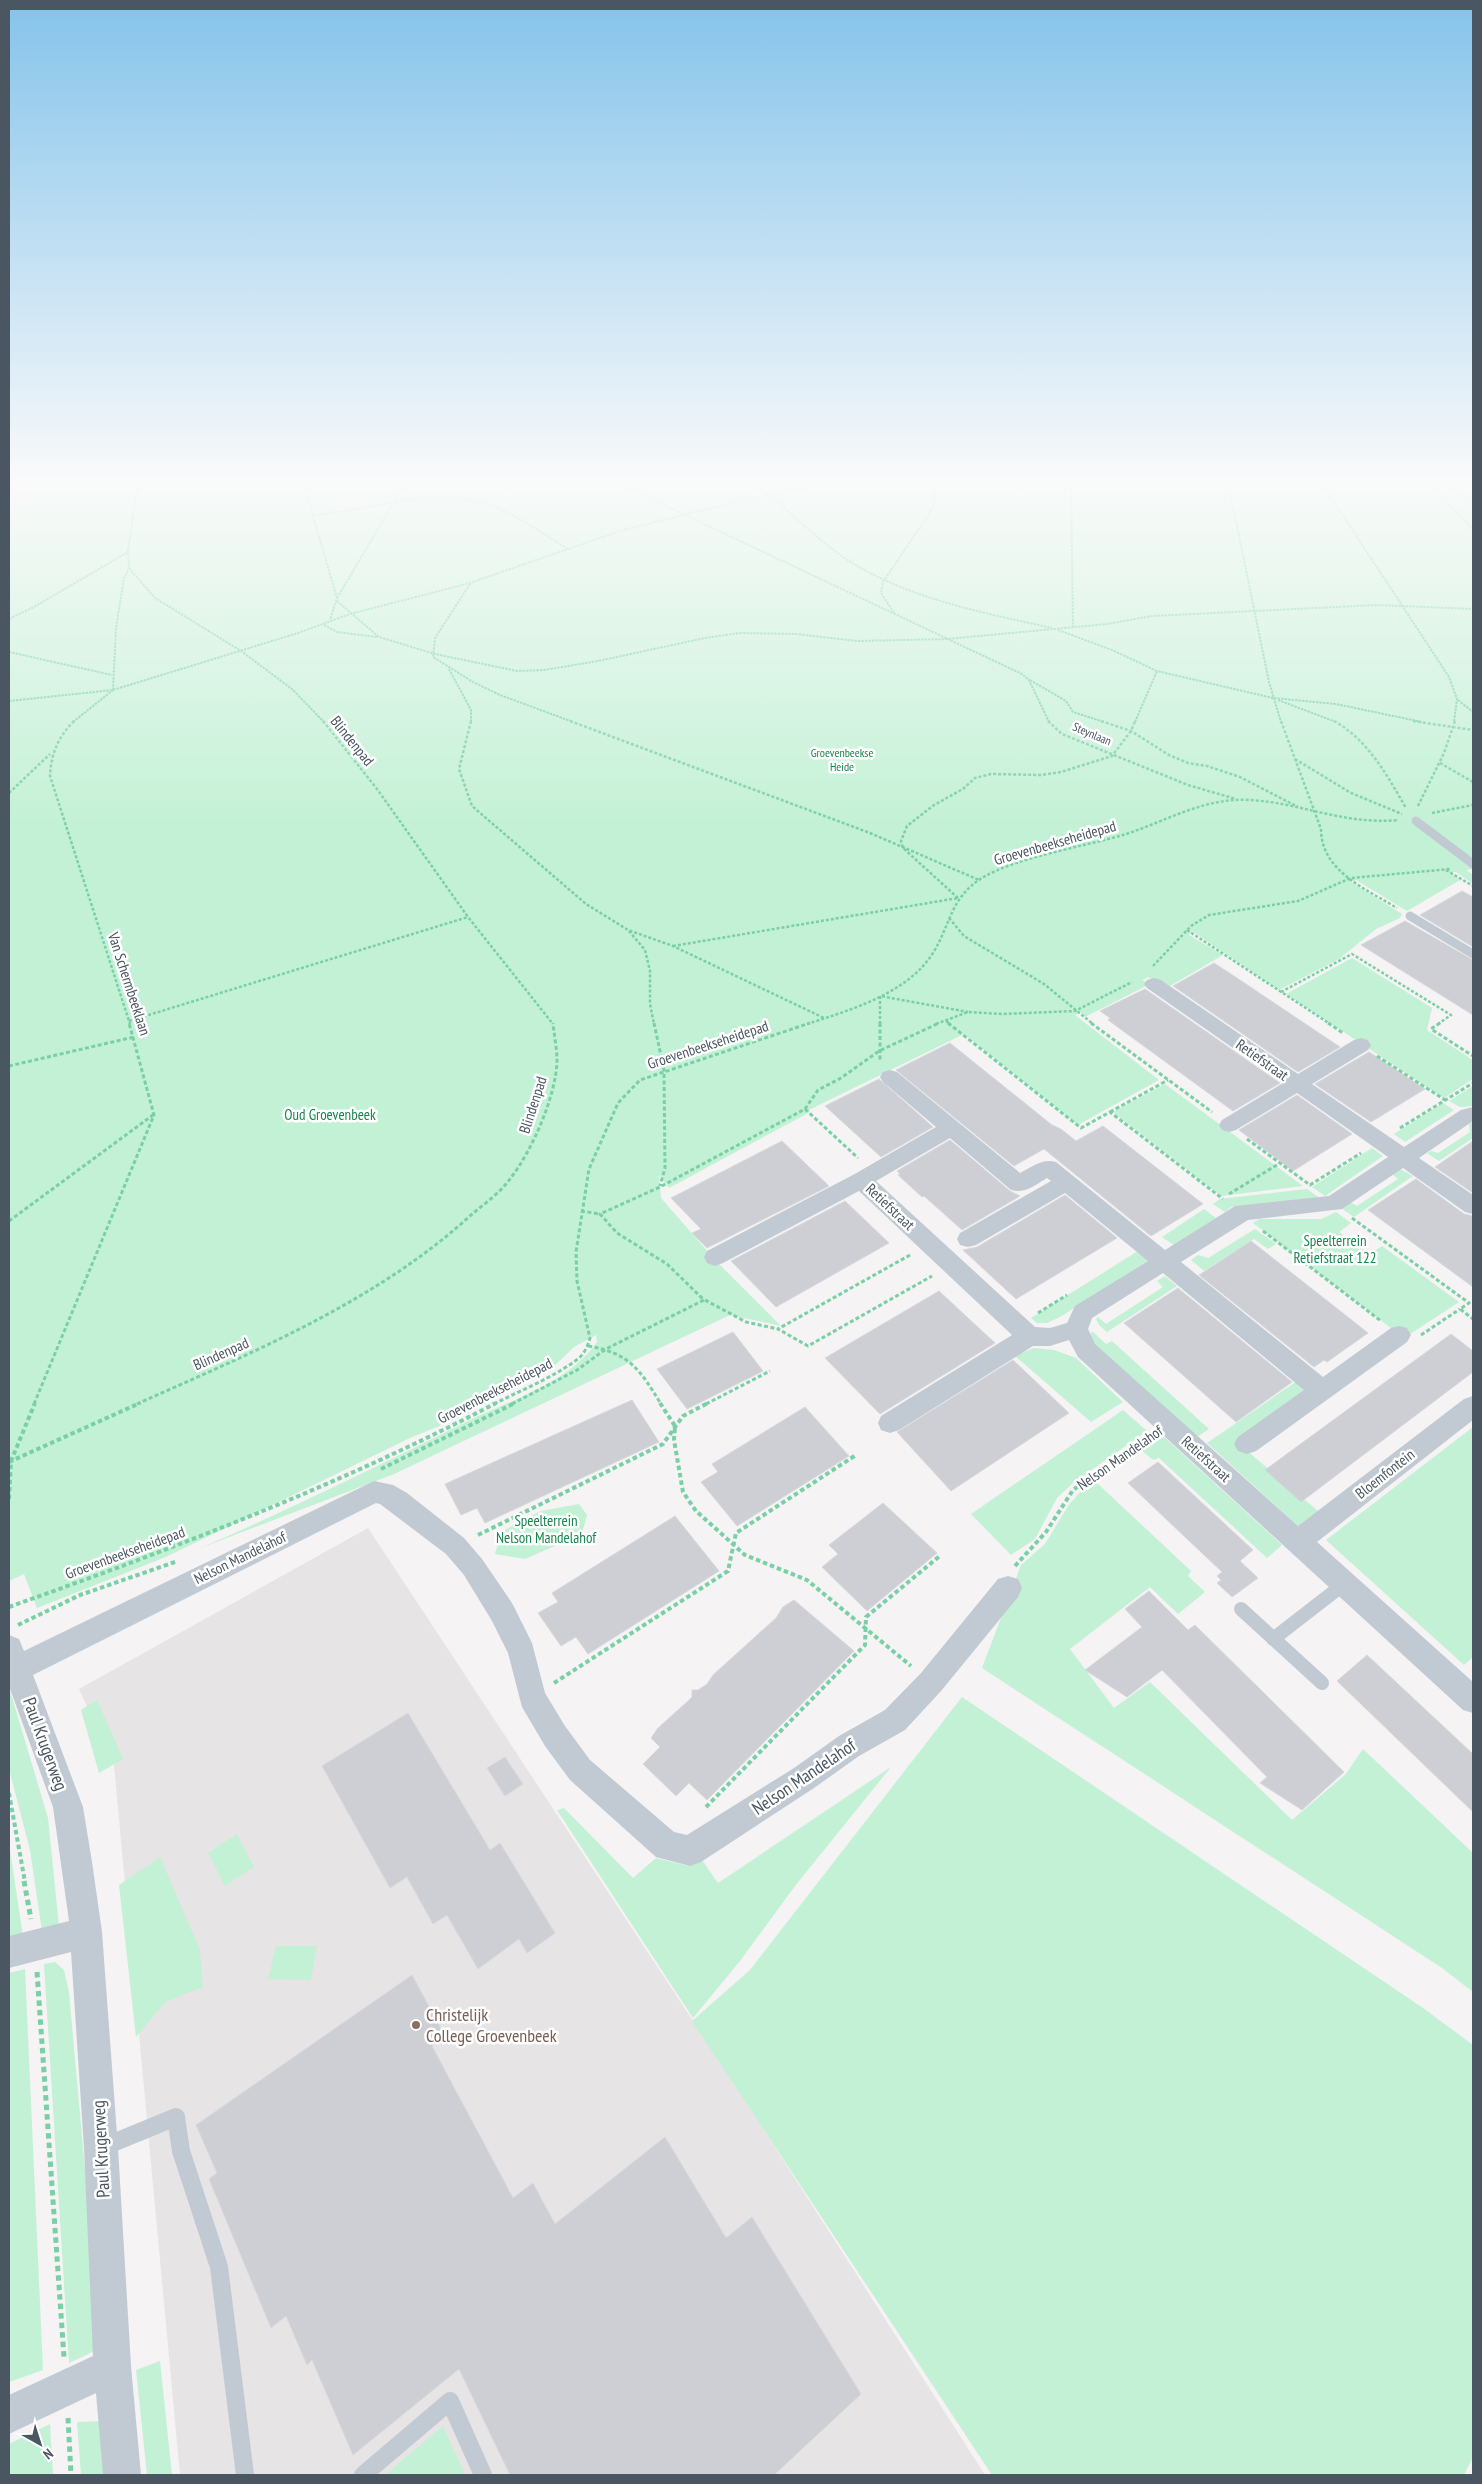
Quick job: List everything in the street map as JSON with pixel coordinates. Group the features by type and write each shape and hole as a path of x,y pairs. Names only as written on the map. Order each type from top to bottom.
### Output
{"street":[{"name":"Retiefstraat","path":"1151,977 1297,1084 1473,1206"},
{"name":"Retiefstraat","path":"1228,1125 1361,1045"},
{"path":"890,1077 1019,1184 1048,1166 1321,1389"},
{"path":"890,1423 1029,1336 1050,1337 1076,1329 1083,1312 1241,1214 1332,1203 1468,1115 1473,1114"},
{"name":"Retiefstraat","path":"715,1256 867,1176 951,1128"},
{"name":"Retiefstraat","path":"867,1176 930,1244 1029,1336"},
{"path":"968,1239 1066,1182"},
{"name":"Retiefstraat","path":"1076,1329 1086,1350 1473,1700"},
{"path":"1247,1444 1321,1389 1399,1335"},
{"name":"Bloemfontein","path":"1297,1542 1473,1406"},
{"name":"Nelson Mandelahof","path":"13,1658 374,1492 384,1493 398,1501 454,1546 473,1567 502,1612 522,1652 532,1697 555,1736 580,1770 666,1846 690,1851 804,1778 849,1746 895,1720 931,1682 1008,1588"},
{"name":"Paul Krugerweg","path":"13,1658 68,1807 86,1932 101,2148 112,2366 122,2475"},
{"path":"22,1949 86,1932"},
{"path":"9,2415 112,2366"}],"lane":[{"path":"1416,821 1473,864"},
{"path":"1410,916 1473,954"},
{"path":"1273,1639 1344,1584"},
{"path":"1240,1608 1322,1683"},
{"path":"101,2148 176,2117 180,2151 219,2267 245,2475"},
{"path":"363,2475 450,2401 483,2475"}],"path":[{"path":"9,619 50,598"},
{"path":"113,690 112,675 121,598"},
{"name":"Blindenpad","path":"10,1461 279,1340 371,1289 415,1262 454,1231 510,1180 532,1144 553,1086 557,1061 553,1021 468,917 377,789 317,714 292,689 241,651 155,598"},
{"path":"9,701 113,690 241,651 350,614 412,598"},
{"path":"461,598 435,638 435,654 433,657 448,667 500,695 870,833 979,880"},
{"path":"861,598 1022,674 1066,701 1073,712 1132,731 1170,755 1188,763 1208,766 1240,777 1304,810"},
{"path":"884,598 895,614"},
{"path":"933,598 980,613 1055,629 1112,650 1157,671 1273,698 1336,704 1406,720 1473,730"},
{"path":"1073,598 1073,628"},
{"path":"1253,598 1262,652 1273,698 1320,829 1322,845 1332,863 1351,878 1410,916"},
{"path":"1396,598 1449,677 1458,700 1473,712"},
{"path":"337,600 350,614 363,621 379,637"},
{"path":"323,624 332,618 337,600"},
{"path":"323,624 337,632 379,637 435,654 517,671 544,670 598,661 705,638 740,633 796,634 857,641 947,639 1073,628 1152,616 1377,605 1473,609"},
{"path":"9,652 112,675"},
{"path":"448,667 471,710 471,726 459,769 472,806 586,904 628,930 673,946 824,1018"},
{"path":"958,898 903,848 901,841 907,826 934,805 964,789 975,778 991,774 1042,775 1061,772 1112,756 1132,731 1157,671"},
{"name":"Steynlaan","path":"1029,680 1048,722 1062,734 1112,756 1188,785 1239,800"},
{"path":"9,793 50,754 60,738 81,714 113,690"},
{"path":"1273,698 1336,723 1360,742 1381,764 1407,810"},
{"path":"1416,810 1440,763 1453,726 1458,700"},
{"name":"Van Schermbeeklaan","path":"50,754 50,776 134,1036 154,1115"},
{"path":"1294,759 1351,793 1403,814"},
{"path":"1440,763 1473,782"},
{"name":"Groevenbeekseheidepad","path":"9,1607 153,1556 281,1504 458,1423 549,1376 580,1357 588,1346 590,1338 577,1280 576,1252 581,1211 589,1169 618,1103 640,1080 664,1070 849,1010 880,996 903,982 927,961 942,937 948,917 958,898 979,880 995,871 1138,830 1209,803 1239,800 1274,801 1358,823 1402,820"},
{"path":"1427,814 1473,805"},
{"path":"1151,977 1187,930 1209,915 1298,901 1351,878 1455,869"},
{"path":"673,946 958,898"},
{"path":"129,1021 468,917"},
{"path":"948,917 964,936 1044,984 1075,1011 1310,1186 1473,1082"},
{"path":"628,930 645,950 650,971 650,1004 664,1070 665,1168 660,1187"},
{"path":"1187,930 1445,1100"},
{"path":"1281,992 1352,954 1451,1015 1430,1029 1473,1056"},
{"path":"890,1077 881,1066 879,1051 881,1035 880,996 968,1012 1002,1014 1075,1011 1134,981"},
{"path":"581,1211 600,1214 660,1187 805,1109 818,1090 841,1078 879,1051 946,1020 968,1012"},
{"path":"946,1020 1080,1128 1168,1080"},
{"path":"9,1066 134,1036"},
{"path":"805,1109 867,1176"},
{"path":"1110,1112 1410,1342 1469,1303 1332,1203"},
{"path":"9,1499 10,1461 154,1115"},
{"path":"9,1221 154,1115"},
{"path":"600,1214 617,1234 667,1264 704,1300 746,1322 778,1329 808,1346 952,1265"},
{"path":"778,1329 930,1244"},
{"path":"606,1349 704,1300"},
{"path":"1460,1309 1473,1319"},
{"path":"588,1346 606,1349 623,1356 640,1371 675,1426 674,1440 683,1492 696,1512 745,1556 807,1580 931,1682"},
{"path":"454,1546 663,1444 683,1416 770,1371"},
{"name":"Nelson Mandelahof","path":"1008,1588 1013,1571 1023,1554 1037,1543 1049,1528 1062,1504 1072,1491 1168,1424"},
{"path":"532,1697 728,1571 736,1533 856,1455"},
{"path":"701,1812 865,1645 866,1617 941,1555"},
{"path":"9,1792 22,1949 66,2387 71,2475"}],"shaded area":[{"name":"Christelijk College Groevenbeek","path":"368,1528 730,2077 985,2475 180,2475 114,1765 79,1689"}],"green space":[{"path":"9,598 1473,598 1473,869 1466,870 1473,875 1473,884 1456,872 1450,872 1460,880 1407,911 1356,880 1351,882 1402,914 1400,918 1376,929 1339,959 1279,990 1192,931 1189,935 1223,955 1170,986 1161,980 1155,982 1149,977 1142,980 1150,984 1085,1017 1081,1012 1075,1015 1159,1080 1078,1125 964,1034 809,1110 810,1112 669,1188 659,1175 661,1198 716,1261 781,1326 730,1315 394,1474 198,1549 300,1503 466,1422 537,1390 585,1357 597,1342 596,1335 574,1347 549,1371 454,1420 410,1438 166,1557 37,1608 24,1574 9,1581"},
{"path":"1352,958 1432,1008 1427,1030 1473,1060 1473,1079 1444,1098 1286,994"},
{"path":"1165,1084 1303,1186 1221,1196 1113,1112"},
{"path":"1473,1086 1473,1106 1460,1107 1449,1101"},
{"path":"1443,1103 1454,1110 1405,1142 1394,1134"},
{"path":"1473,1122 1473,1138 1439,1161 1427,1153 1431,1151 1438,1153 1470,1132 1469,1124"},
{"path":"1372,1148 1383,1156 1325,1196 1312,1187"},
{"path":"1400,1169 1413,1176 1354,1217 1341,1208 1350,1202 1357,1206 1398,1179 1392,1174"},
{"path":"1307,1189 1320,1198 1231,1207 1225,1212 1213,1204 1220,1199"},
{"path":"1204,1209 1216,1218 1174,1245 1162,1237"},
{"name":"Speelterrein Retiefstraat 122","path":"1336,1212 1351,1223 1339,1232 1368,1253 1343,1271 1382,1246 1459,1302 1404,1338 1253,1223 1259,1219 1321,1219"},
{"path":"1255,1229 1276,1244 1268,1249 1254,1239 1204,1271 1191,1260 1198,1255 1208,1258"},
{"path":"1138,1251 1149,1260 1060,1317 1047,1323 1037,1323 1031,1318"},
{"path":"1165,1276 1177,1286 1107,1332 1099,1325 1096,1319 1098,1317 1106,1324 1163,1287 1157,1281"},
{"path":"1092,1331 1106,1344 1112,1341 1209,1429 1197,1437 1093,1344 1090,1335"},
{"path":"1034,1348 1054,1350 1076,1358 1123,1402 1091,1422 1015,1356"},
{"path":"1297,1381 1305,1388 1303,1395 1238,1443 1318,1511 1298,1526 1207,1443"},
{"path":"1123,1410 1147,1431 1073,1483 1057,1498 1035,1539 1011,1555 971,1514"},
{"path":"1473,1427 1473,1657 1464,1665 1326,1540"},
{"path":"1162,1435 1282,1545 1267,1558 1159,1458 1153,1460 1140,1449"},
{"path":"1096,1482 1191,1571 1188,1576 1205,1592 1178,1614 1150,1587 1070,1649 1114,1708 1150,1682 1292,1820 1346,1774 1363,1749 1473,1853 1473,1992 1442,1968 982,1668 1021,1565 1045,1544 1068,1506 1081,1491"},
{"name":"Speelterrein Nelson Mandelahof","path":"579,1504 587,1515 583,1530 557,1545 525,1559 495,1554 501,1532 541,1511"},
{"path":"9,1687 48,1818 59,1926 43,1938 30,1850 9,1769"},
{"path":"962,1697 1423,2008 1473,2045 1473,2457 1464,2475 992,2475 692,2021 750,1970"},
{"path":"97,1700 123,1759 99,1773 81,1710"},
{"path":"891,1767 795,1886 740,1961 693,2018 557,1810 564,1808 633,1878 656,1858 689,1866 702,1860 718,1883"},
{"path":"237,1834 254,1867 225,1886 208,1853"},
{"path":"9,1844 23,1936 9,1939"},
{"path":"160,1857 200,1950 203,1987 165,2002 136,2037 119,1885"},
{"path":"276,1946 317,1946 311,1980 268,1979"},
{"path":"55,1962 64,1970 69,1992 101,2348 69,2363 44,1964"},
{"path":"25,1969 43,2370 9,2382 9,1973"},
{"path":"160,2361 172,2475 147,2475 136,2370"},
{"path":"105,2421 109,2475 81,2475 77,2422"},
{"path":"50,2424 53,2475 9,2475 9,2444"},
{"path":"443,2426 465,2475 385,2475"}],"building":[{"path":"1462,891 1473,897 1473,947 1420,915"},
{"path":"1405,921 1473,960 1473,1015 1361,945"},
{"path":"1214,963 1340,1047 1298,1072 1173,986"},
{"path":"1145,989 1280,1083 1233,1111 1108,1020 1110,1018 1100,1011"},
{"path":"950,1043 1052,1125 1061,1129 1076,1141 1103,1126 1203,1204 1151,1236 1044,1149 1014,1166 896,1070"},
{"path":"1369,1052 1425,1089 1371,1122 1315,1084"},
{"path":"879,1079 933,1127 881,1157 825,1106"},
{"path":"1297,1095 1352,1134 1293,1171 1239,1130"},
{"path":"950,1140 1010,1191 1020,1196 962,1230 924,1196 922,1197 898,1175 900,1174 897,1171"},
{"path":"782,1141 829,1186 707,1248 692,1233 701,1229 671,1198"},
{"path":"1473,1141 1473,1193 1435,1167"},
{"path":"1416,1179 1464,1214 1473,1216 1473,1287 1368,1210"},
{"path":"1065,1195 1117,1238 1016,1299 963,1250 977,1247"},
{"path":"845,1201 889,1243 776,1307 731,1261"},
{"path":"1251,1241 1368,1333 1327,1362 1324,1360 1314,1367 1199,1275"},
{"path":"1178,1288 1292,1382 1236,1422 1124,1323"},
{"path":"939,1291 995,1343 880,1414 825,1358"},
{"path":"733,1332 763,1371 687,1409 657,1369"},
{"path":"1451,1334 1473,1351 1473,1372 1301,1502 1265,1470"},
{"path":"1013,1360 1069,1413 951,1491 897,1432"},
{"path":"632,1400 659,1442 485,1523 477,1508 461,1515 445,1484"},
{"path":"805,1407 849,1456 737,1526 701,1482 718,1472 712,1464"},
{"path":"1158,1462 1253,1550 1240,1561 1258,1578 1232,1597 1217,1583 1221,1580 1217,1576 1222,1572 1128,1483"},
{"path":"883,1503 937,1553 867,1611 822,1567 838,1554 829,1545"},
{"path":"675,1516 719,1571 588,1654 576,1637 561,1646 538,1613 558,1602 552,1593"},
{"path":"1149,1591 1188,1630 1195,1625 1344,1772 1302,1810 1260,1783 1267,1777 1162,1670 1127,1697 1085,1670 1142,1627 1125,1609"},
{"path":"794,1600 854,1651 707,1800 689,1783 676,1796 643,1764 660,1747 651,1738 658,1728 692,1697 692,1690 698,1690 707,1684 713,1675 776,1618 783,1607"},
{"path":"1367,1655 1473,1754 1473,1812 1337,1681"},
{"path":"408,1713 490,1850 500,1843 555,1933 527,1953 519,1939 478,1969 447,1915 433,1924 407,1877 390,1888 322,1766"},
{"path":"505,1757 523,1784 505,1796 487,1768"},
{"path":"412,1975 445,2036 432,2046 513,2198 533,2183 555,2224 665,2137 726,2238 752,2217 861,2394 774,2475 510,2475 459,2369 353,2455 312,2360 307,2365 286,2316 271,2328 209,2179 217,2173 196,2125"}],"place":[{"name":"Christelijk College Groevenbeek","path":"416,2025"}],"park label":[{"name":"Groevenbeekse Heide","path":"842,760"},
{"name":"Oud Groevenbeek","path":"330,1115"}]}
